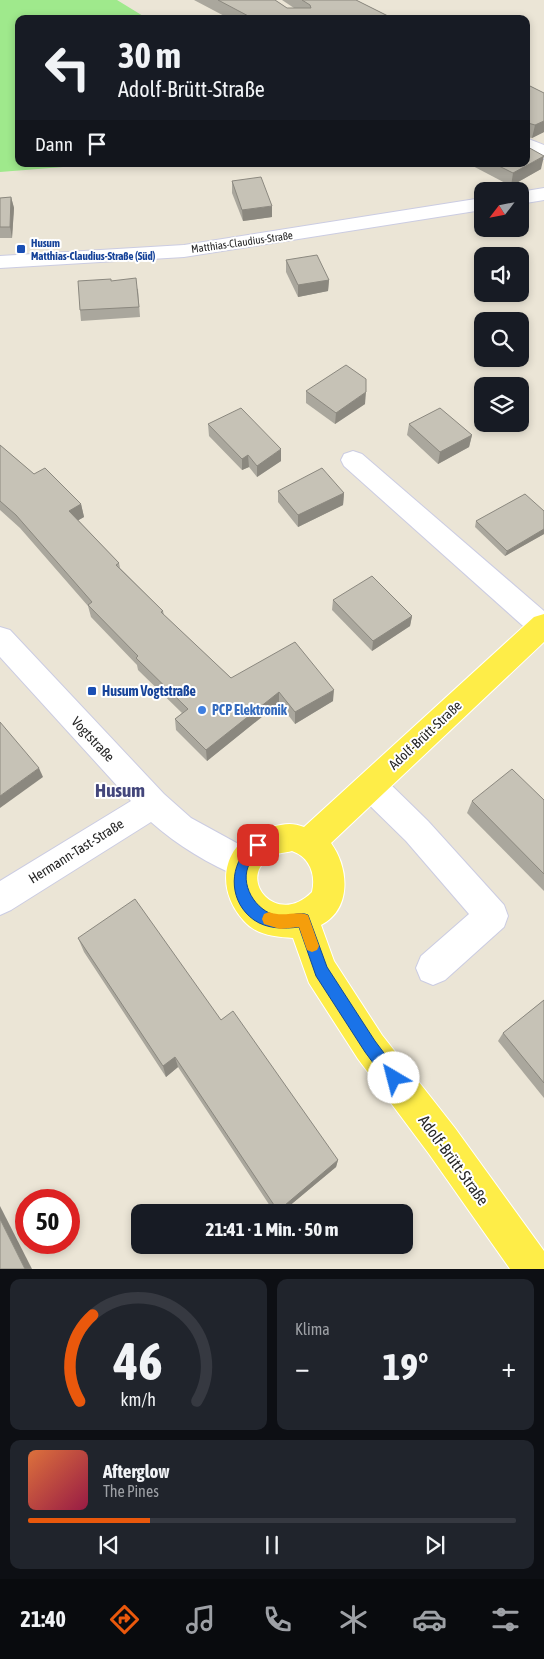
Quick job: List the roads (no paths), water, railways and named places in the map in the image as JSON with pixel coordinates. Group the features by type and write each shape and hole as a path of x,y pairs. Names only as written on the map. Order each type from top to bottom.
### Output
{"main road":[{"name":"Adolf-Brütt-Straße","path":"309,844 543,625"},
{"path":"292,837 309,844 323,856 330,874 329,892 319,909 303,920 280,923 259,915 244,898 240,877 242,863 258,845 274,838 292,837"},
{"name":"Adolf-Brütt-Straße","path":"303,920 321,971 370,1046 442,1141 533,1269"}],"street":[{"path":"530,145 544,153"},
{"path":"529,196 544,194"},
{"name":"Matthias-Claudius-Straße","path":"0,262 184,251 474,205"},
{"name":"Adolf-Brütt-Straße","path":"353,460 543,625"},
{"name":"Vogtstraße","path":"0,638 153,804 180,828 242,863"},
{"path":"371,786 417,831 492,916 433,968"},
{"name":"Hermann-Tast-Straße","path":"0,899 153,804"}],"place":[{"name":"Husum Matthias-Claudius-Straße (Süd)","path":"21,249"},
{"name":"Husum Vogtstraße","path":"92,691"},
{"name":"PCP Elektronik","path":"202,710"}],"district":[{"name":"Husum","path":"120,790"}]}
